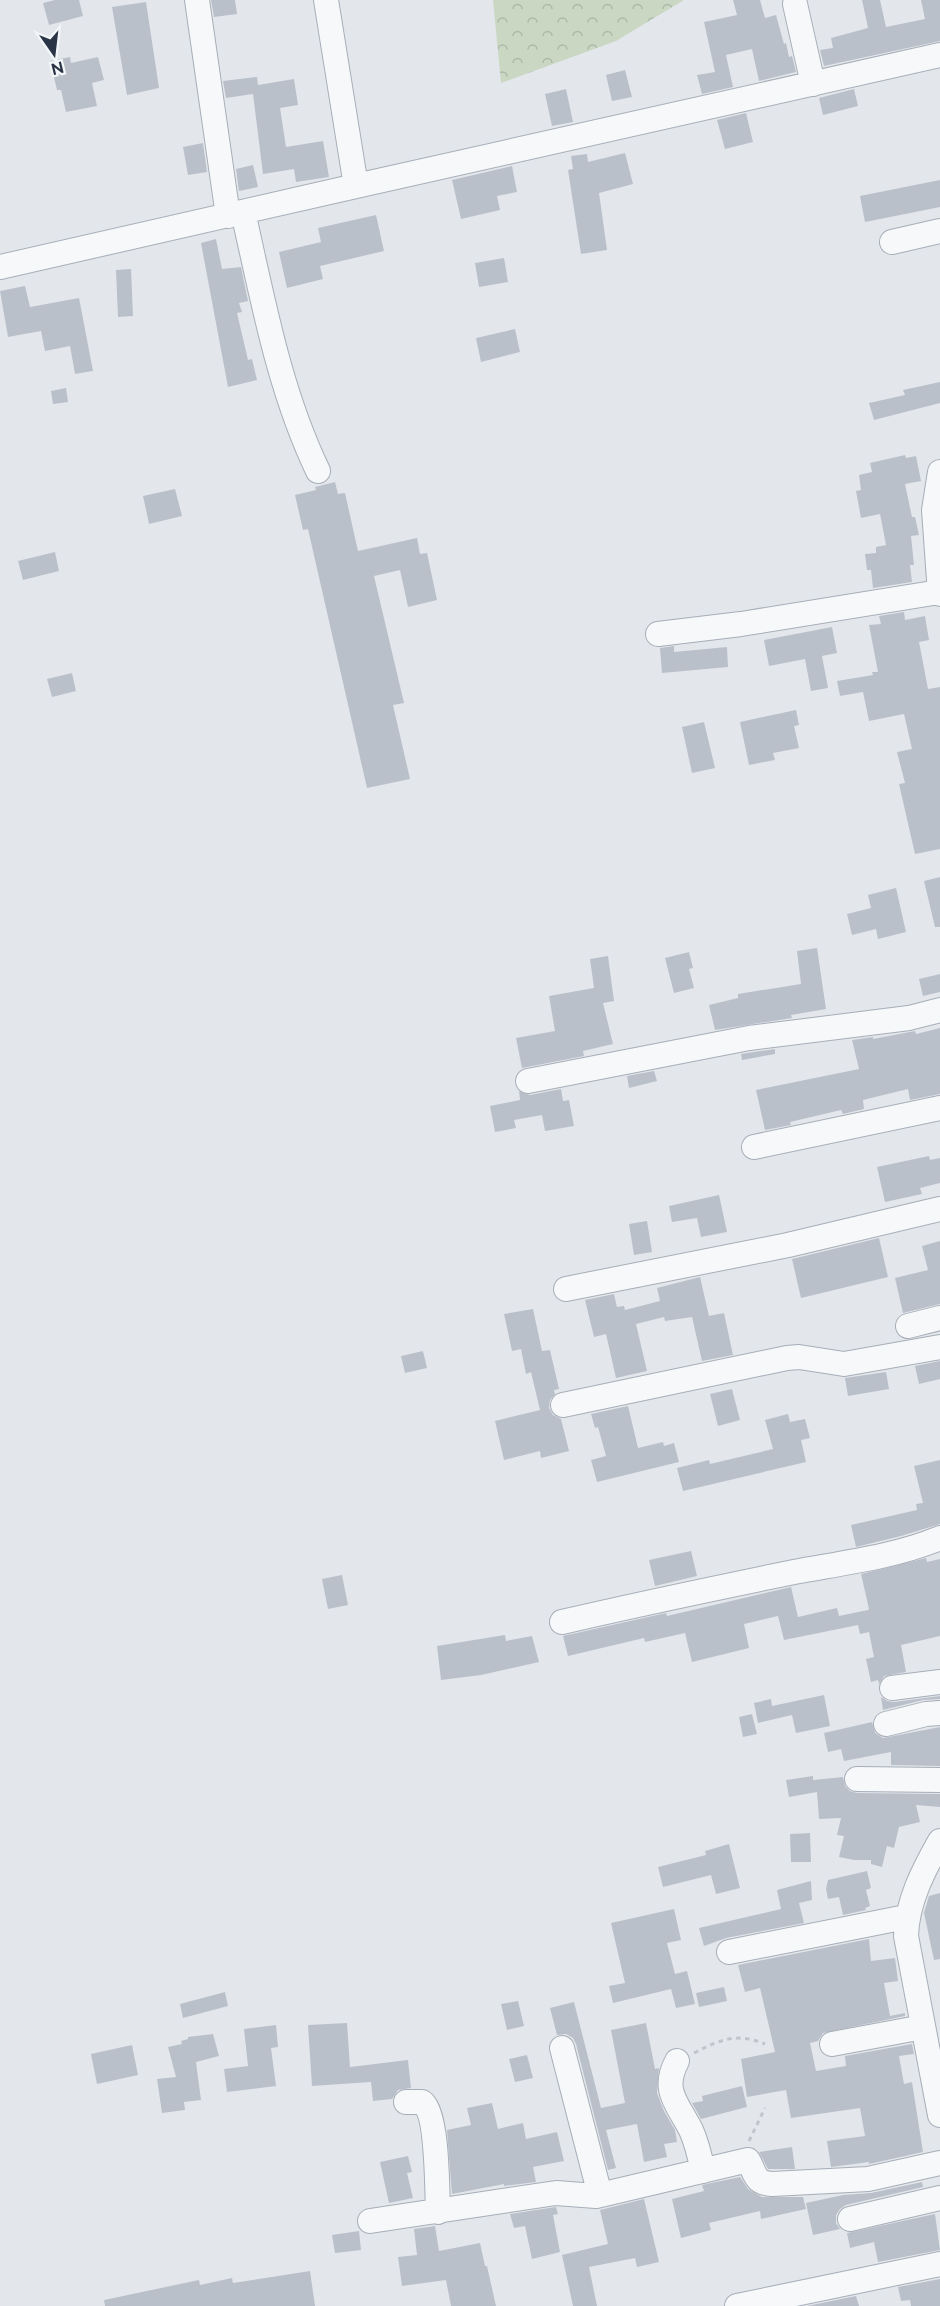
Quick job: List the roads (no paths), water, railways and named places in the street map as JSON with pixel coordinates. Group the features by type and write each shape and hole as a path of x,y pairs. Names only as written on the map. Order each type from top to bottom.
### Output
{"street":[{"path":"197,0 236,214 301,435 318,471"},
{"path":"326,0 356,186"},
{"path":"795,4 813,84"},
{"path":"0,267 940,55"},
{"path":"892,242 940,231"},
{"path":"658,634 741,624 940,593 934,510 940,472"},
{"path":"528,1081 749,1038 909,1018 940,1010"},
{"path":"754,1147 940,1108"},
{"path":"566,1288 788,1245 940,1209"},
{"path":"908,1326 940,1318"},
{"path":"563,1405 787,1358 844,1364 940,1347"},
{"path":"562,1622 678,1595 864,1558 940,1539"},
{"path":"892,1688 940,1682"},
{"path":"886,1724 926,1714 940,1713"},
{"path":"857,1779 940,1780"},
{"path":"940,1841 924,1869 906,1917 909,1961 940,2115"},
{"path":"915,1893 940,1889"},
{"path":"729,1952 906,1917"},
{"path":"832,2044 923,2027"},
{"path":"562,2048 600,2195"},
{"path":"677,2061 670,2075 671,2089 676,2105 696,2142 703,2171"},
{"path":"406,2102 422,2102 428,2109 434,2141 438,2212"},
{"path":"370,2221 556,2193 589,2197 748,2160 762,2184 868,2179 940,2163"},
{"path":"850,2219 940,2198"},
{"path":"737,2306 940,2264"}]}
